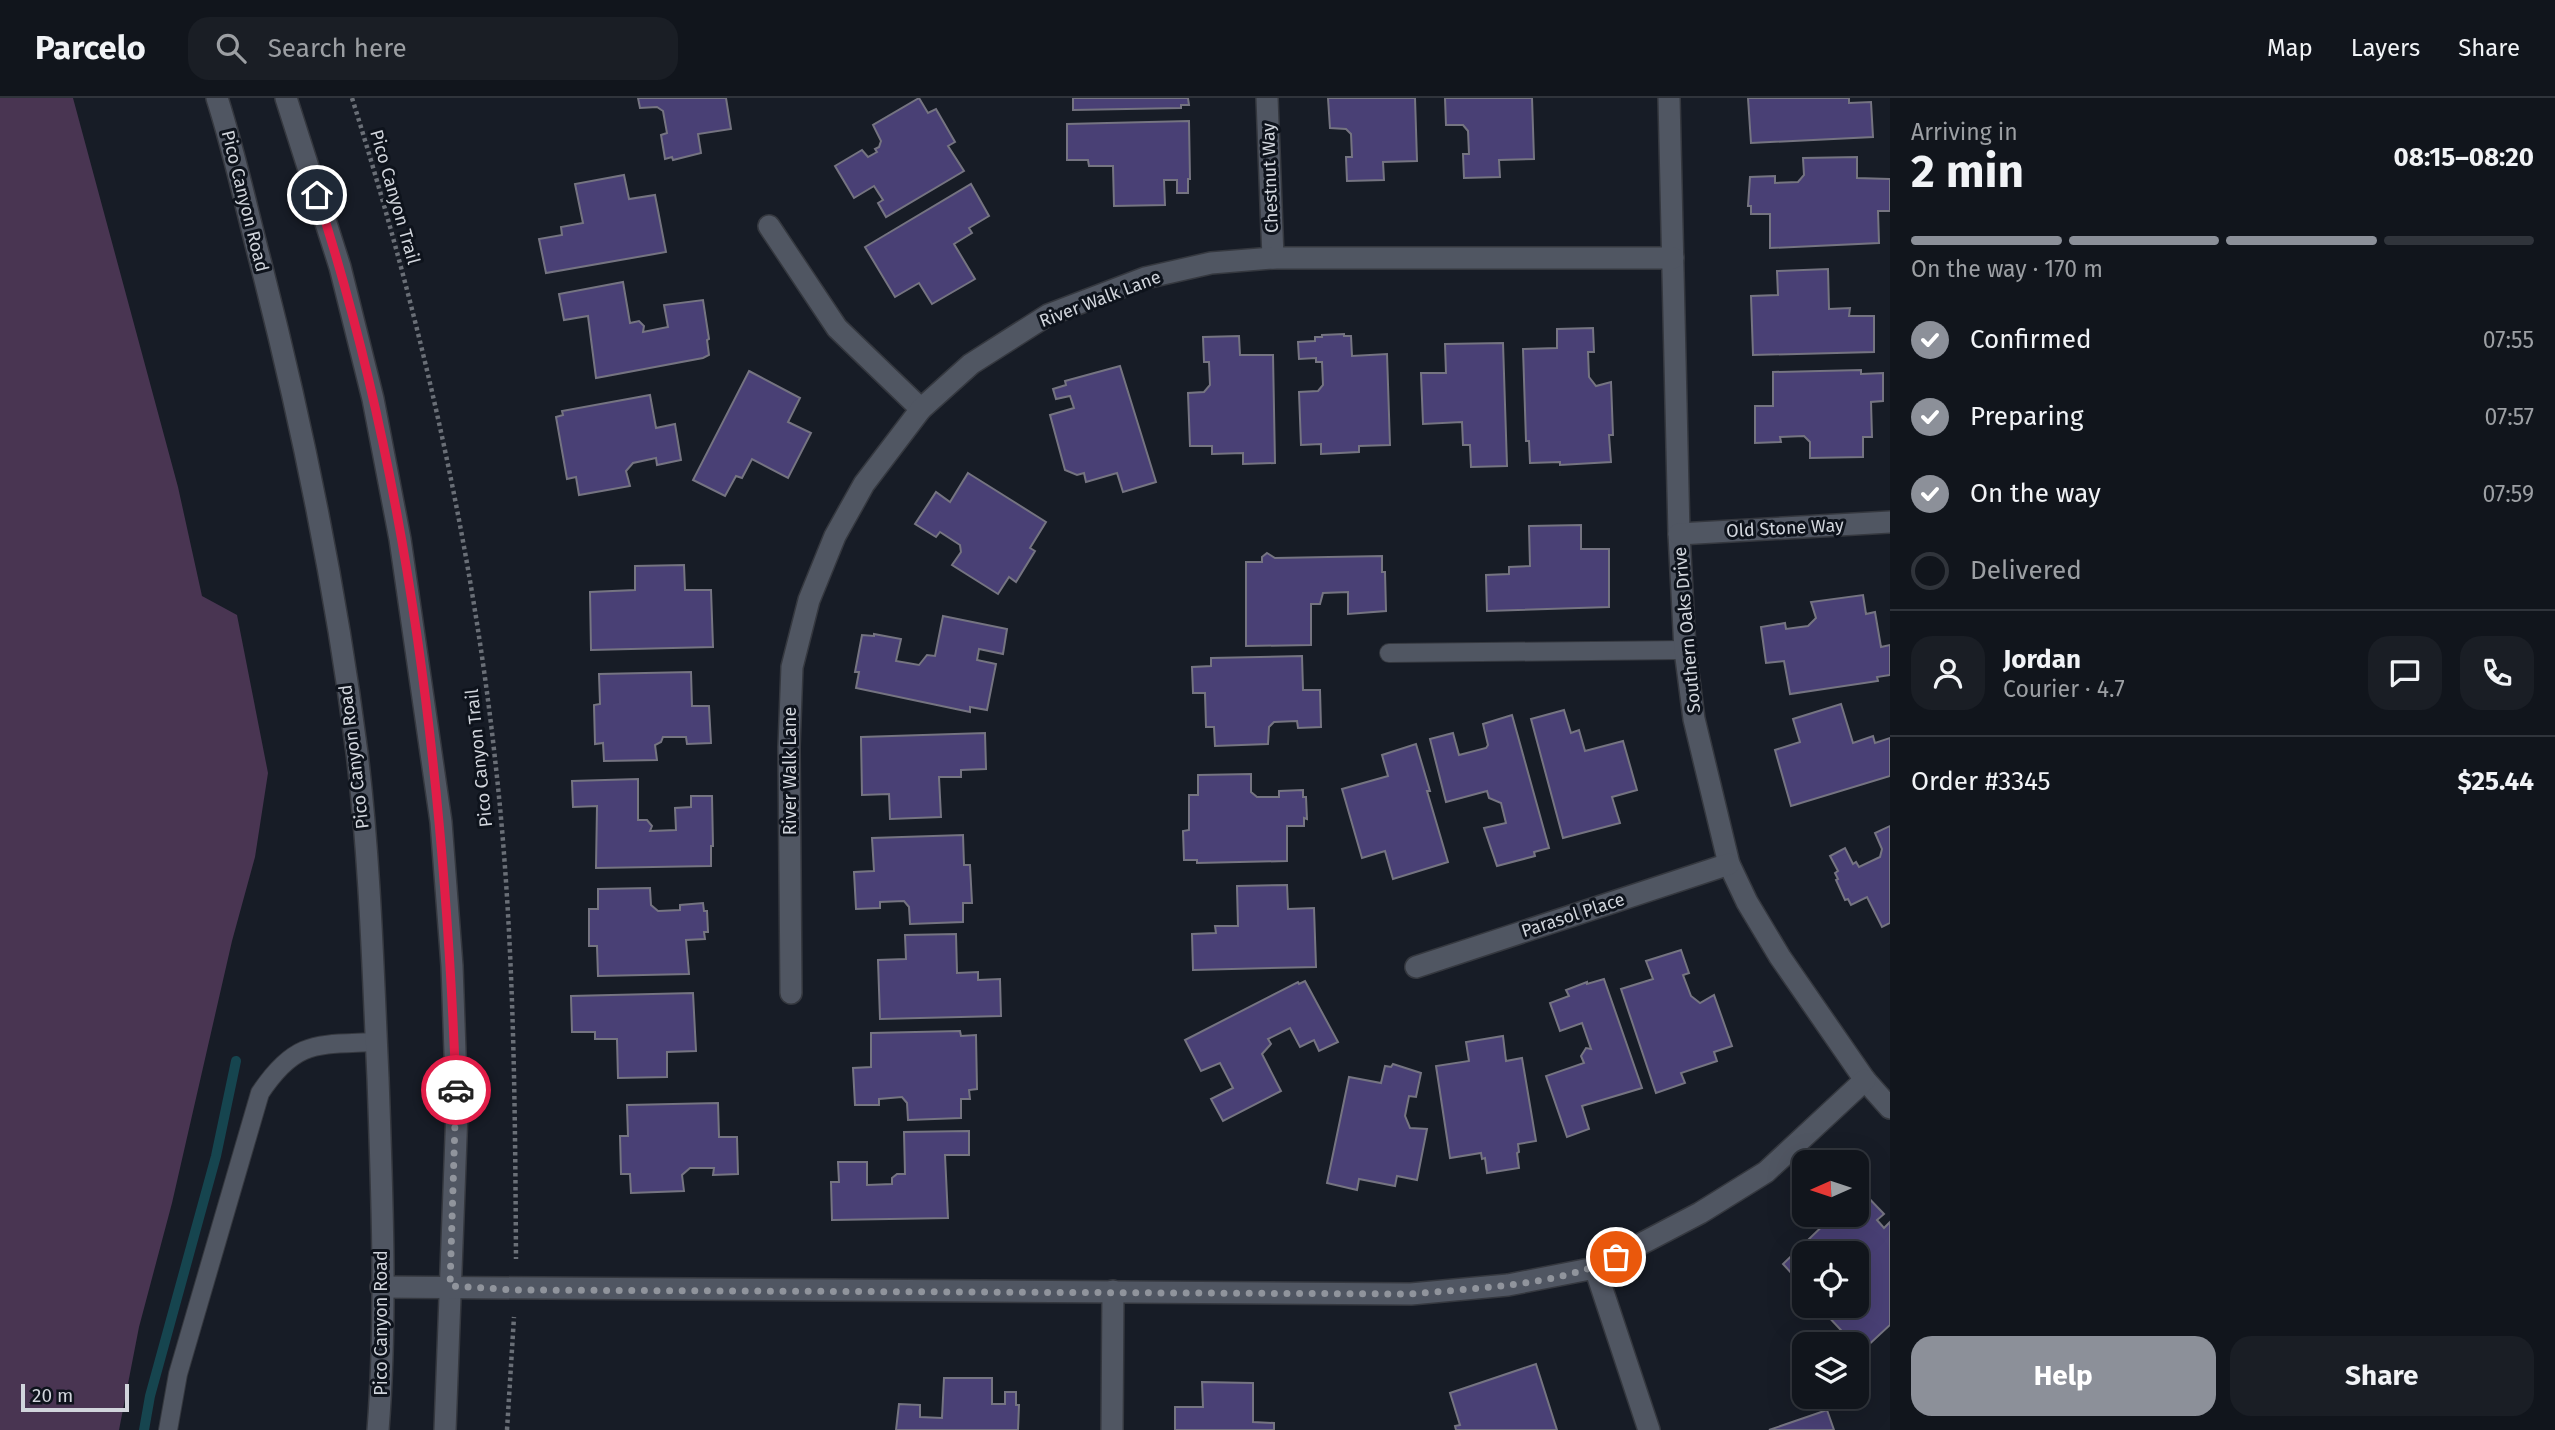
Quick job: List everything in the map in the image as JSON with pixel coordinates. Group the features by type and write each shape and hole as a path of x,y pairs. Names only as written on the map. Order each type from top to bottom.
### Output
{"street":[{"name":"Pico Canyon Road","path":"217,98 233,146 274,314 325,542 357,755 373,959 381,1175 381,1391 378,1430"},
{"path":"286,98 340,267 373,399 401,539 441,822 452,966 457,1110 445,1430"},
{"name":"Chestnut Way","path":"1267,98 1273,258"},
{"name":"Southern Oaks Drive","path":"1669,98 1679,534 1685,650 1694,719 1729,863 1747,902 1780,957 1865,1080 1890,1108"},
{"path":"769,226 837,328 920,409"},
{"name":"River Walk Lane","path":"791,993 789,747 792,667 809,600 835,536 864,484 920,409 971,364 1048,315 1144,278 1211,263 1273,258 1673,258"},
{"name":"Old Stone Way","path":"1679,534 1890,523"},
{"name":"Parasol Place","path":"1416,967 1729,863"},
{"path":"381,1287 1411,1294 1508,1285 1595,1268 1700,1213 1766,1172 1865,1080"},
{"path":"1595,1268 1649,1430"},
{"path":"1112,1430 1113,1291"}],"lane":[{"path":"1389,653 1685,650"},
{"path":"168,1430 178,1374 260,1093 274,1072 304,1049 316,1045 376,1042"}],"path":[{"name":"Pico Canyon Trail","path":"352,98 384,201 421,343 453,485 477,626 496,768 509,909 514,1053 516,1290 507,1430"}],"shaded area":[{"path":"0,98 73,98 178,487 202,596 237,615 268,773 255,857 232,941 172,1203 139,1327 119,1430 0,1430"}],"building":[{"path":"638,98 726,98 731,129 698,134 701,153 673,160 672,157 665,159 661,135 667,133 663,111 657,107 640,108"},
{"path":"919,98 928,113 936,109 955,142 948,146 964,171 886,217 878,203 883,200 874,186 854,198 835,166 862,150 868,157 877,152 875,149 881,141 873,125"},
{"path":"1073,98 1188,98 1189,105 1181,105 1181,108 1073,110"},
{"path":"1328,98 1415,98 1417,161 1383,162 1384,180 1347,181 1346,157 1352,157 1351,134 1346,129 1330,128"},
{"path":"1445,98 1532,98 1534,159 1499,160 1500,177 1464,178 1463,154 1469,154 1468,131 1463,125 1446,125"},
{"path":"1748,98 1849,98 1849,103 1871,102 1873,137 1751,143"},
{"path":"1189,121 1188,193 1177,193 1177,180 1164,180 1165,205 1114,206 1113,166 1089,166 1088,160 1067,160 1067,124"},
{"path":"1857,157 1857,178 1890,179 1890,211 1878,211 1879,243 1770,248 1770,214 1751,214 1751,206 1748,206 1750,177 1775,176 1775,183 1798,182 1804,175 1803,158"},
{"path":"624,175 629,199 655,195 666,252 546,273 539,239 562,235 561,227 583,223 575,184"},
{"path":"971,184 989,216 969,228 972,233 954,244 975,279 932,304 919,283 895,297 865,247"},
{"path":"1828,269 1829,309 1850,308 1849,316 1874,316 1874,352 1753,355 1751,296 1778,295 1777,271"},
{"path":"623,282 630,323 639,321 644,326 643,332 668,327 664,305 703,300 709,355 596,378 588,316 564,320 559,294"},
{"path":"1593,328 1594,352 1588,352 1589,377 1596,386 1611,382 1611,462 1560,465 1560,462 1530,463 1529,441 1526,441 1523,349 1557,348 1557,329"},
{"path":"1322,335 1351,336 1352,356 1387,354 1390,445 1359,446 1359,452 1321,454 1321,444 1301,445 1299,392 1318,391 1323,385 1322,362 1316,362 1316,358 1299,359 1298,342 1315,341 1315,337"},
{"path":"1239,336 1240,355 1273,355 1275,463 1243,464 1243,453 1212,454 1212,446 1190,446 1188,393 1204,392 1210,385 1209,362 1204,362 1203,337"},
{"path":"1503,343 1507,466 1471,467 1470,445 1463,445 1462,422 1423,424 1421,373 1446,373 1445,344"},
{"path":"1120,366 1156,482 1123,492 1117,473 1086,482 1084,473 1077,475 1065,470 1050,415 1074,408 1070,396 1056,399 1053,389 1066,385 1065,381"},
{"path":"1861,370 1861,374 1883,373 1883,401 1871,402 1872,437 1863,437 1863,457 1810,458 1810,442 1804,436 1780,437 1781,442 1755,443 1755,406 1773,406 1773,372"},
{"path":"749,371 800,398 788,422 811,433 788,478 752,459 742,478 736,476 725,496 693,480"},
{"path":"650,395 656,428 675,424 681,460 657,465 656,458 633,463 626,471 630,486 579,495 576,477 567,479 556,417 563,415 562,411"},
{"path":"968,473 1046,522 1030,548 1035,551 1016,582 1009,577 998,594 952,565 961,552 960,545 940,532 936,537 915,524 936,492 950,502"},
{"path":"1581,525 1581,549 1609,549 1609,607 1487,611 1486,575 1509,574 1509,567 1530,566 1529,526"},
{"path":"1267,553 1275,558 1382,556 1386,611 1348,614 1348,592 1323,593 1320,604 1311,604 1311,645 1246,646 1246,562 1262,562 1262,557"},
{"path":"684,565 685,590 711,590 713,647 591,650 590,592 635,590 635,566"},
{"path":"1863,595 1866,614 1875,612 1881,647 1890,645 1890,675 1877,677 1878,681 1790,694 1784,661 1766,663 1761,627 1785,623 1786,629 1808,626 1816,618 1811,602"},
{"path":"943,616 1007,629 1003,654 979,649 977,660 996,664 987,710 970,707 970,712 856,688 859,672 855,672 862,635 874,634 901,639 896,661 919,665 927,655 935,656"},
{"path":"1302,656 1303,690 1320,690 1321,727 1298,728 1297,721 1274,722 1269,727 1268,744 1215,746 1214,727 1206,727 1205,693 1193,693 1192,667 1211,666 1211,658"},
{"path":"691,672 692,706 709,706 711,743 687,744 686,737 663,737 661,742 655,745 657,760 604,761 603,743 595,744 594,705 600,704 599,674"},
{"path":"1841,704 1853,743 1873,736 1875,743 1890,738 1890,776 1791,806 1775,750 1800,742 1793,719"},
{"path":"1564,710 1571,733 1579,730 1585,751 1623,741 1637,790 1612,797 1620,823 1563,838 1531,719"},
{"path":"1512,715 1549,848 1534,852 1535,856 1497,866 1484,828 1506,823 1501,803 1489,798 1487,791 1446,802 1430,739 1453,733 1459,755 1486,748 1488,745 1483,724"},
{"path":"985,733 986,769 961,770 961,777 939,777 941,817 890,819 889,794 862,795 861,737"},
{"path":"1416,744 1448,862 1393,879 1385,851 1362,858 1342,789 1388,776 1382,755"},
{"path":"1251,774 1251,792 1257,797 1279,797 1279,791 1303,790 1303,797 1306,797 1307,819 1304,818 1304,826 1287,826 1287,861 1197,863 1197,860 1184,860 1183,831 1189,830 1189,795 1198,795 1198,775"},
{"path":"638,779 638,820 647,820 652,826 650,831 676,830 675,808 691,807 691,796 712,796 711,866 596,868 597,806 573,807 572,781"},
{"path":"1890,826 1890,923 1882,927 1867,897 1851,905 1848,899 1845,900 1836,880 1838,879 1835,873 1838,871 1830,856 1845,848 1853,864 1856,862 1859,867 1880,857 1882,849 1875,833"},
{"path":"963,835 964,865 970,865 972,903 963,903 963,922 910,924 909,907 904,901 880,902 880,908 856,909 854,872 874,871 872,838"},
{"path":"1287,885 1288,909 1314,908 1316,967 1193,970 1192,934 1216,933 1215,926 1238,926 1237,886"},
{"path":"650,888 651,905 658,911 680,910 680,905 703,903 704,911 707,911 708,932 704,932 705,939 686,940 689,974 598,976 597,946 589,946 589,909 598,909 598,889"},
{"path":"956,934 957,973 978,972 978,980 1000,979 1001,1016 880,1019 878,960 906,959 905,935"},
{"path":"1681,950 1689,973 1683,975 1691,996 1700,1003 1714,995 1732,1046 1714,1052 1717,1061 1681,1073 1685,1083 1656,1093 1621,989 1653,979 1646,961"},
{"path":"1604,979 1642,1088 1582,1106 1589,1129 1567,1137 1546,1076 1584,1063 1581,1056 1586,1048 1591,1049 1582,1023 1560,1031 1550,1003 1569,996 1566,990"},
{"path":"1305,981 1338,1042 1319,1051 1314,1040 1300,1047 1290,1028 1268,1039 1271,1044 1262,1054 1281,1091 1223,1121 1211,1099 1233,1088 1220,1063 1201,1071 1185,1040 1298,982 1299,984"},
{"path":"693,993 696,1051 667,1052 667,1077 618,1078 617,1039 595,1039 595,1032 572,1032 571,996"},
{"path":"960,1031 961,1036 976,1035 977,1089 969,1090 970,1099 961,1099 961,1118 908,1120 907,1103 902,1097 879,1099 879,1105 855,1105 853,1068 871,1067 871,1033"},
{"path":"1503,1036 1506,1061 1522,1058 1536,1141 1518,1144 1519,1168 1487,1173 1485,1158 1482,1159 1481,1153 1450,1158 1436,1066 1469,1061 1466,1042"},
{"path":"1393,1064 1421,1073 1416,1097 1409,1096 1405,1116 1410,1128 1427,1129 1417,1180 1397,1176 1395,1186 1359,1179 1357,1190 1327,1183 1349,1077 1381,1083 1385,1066 1391,1067"},
{"path":"718,1103 719,1137 737,1137 738,1174 713,1175 714,1168 690,1168 682,1175 684,1191 631,1193 630,1174 621,1174 620,1136 628,1136 627,1105"},
{"path":"969,1131 969,1155 945,1155 948,1218 832,1220 831,1182 839,1182 838,1162 867,1162 867,1185 892,1184 892,1178 897,1174 905,1174 904,1132"},
{"path":"1869,1198 1884,1214 1877,1220 1884,1228 1890,1222 1890,1325 1869,1344 1869,1332 1843,1332 1830,1318 1869,1318 1869,1241 1807,1241 1821,1227 1869,1227"},
{"path":"1792,1255 1792,1274 1783,1264"},
{"path":"1536,1364 1557,1430 1456,1430 1455,1426 1460,1425 1450,1393"},
{"path":"944,1378 992,1378 992,1404 1005,1404 1005,1392 1016,1392 1016,1405 1019,1405 1018,1430 896,1430 899,1404 920,1405 920,1417 942,1418"},
{"path":"1202,1382 1253,1383 1253,1422 1274,1423 1274,1430 1175,1430 1175,1407 1203,1407"},
{"path":"1827,1410 1834,1430 1769,1430"}],"waterway":[{"path":"144,1430 150,1396 216,1156 236,1061"}],"way so far":[{"path":"456,1090 450,1286 516,1290 1411,1294 1508,1285 1595,1268 1616,1257"}],"route":[{"path":"317,195 340,267 373,399 401,539 441,822 452,966 456,1090"}]}
